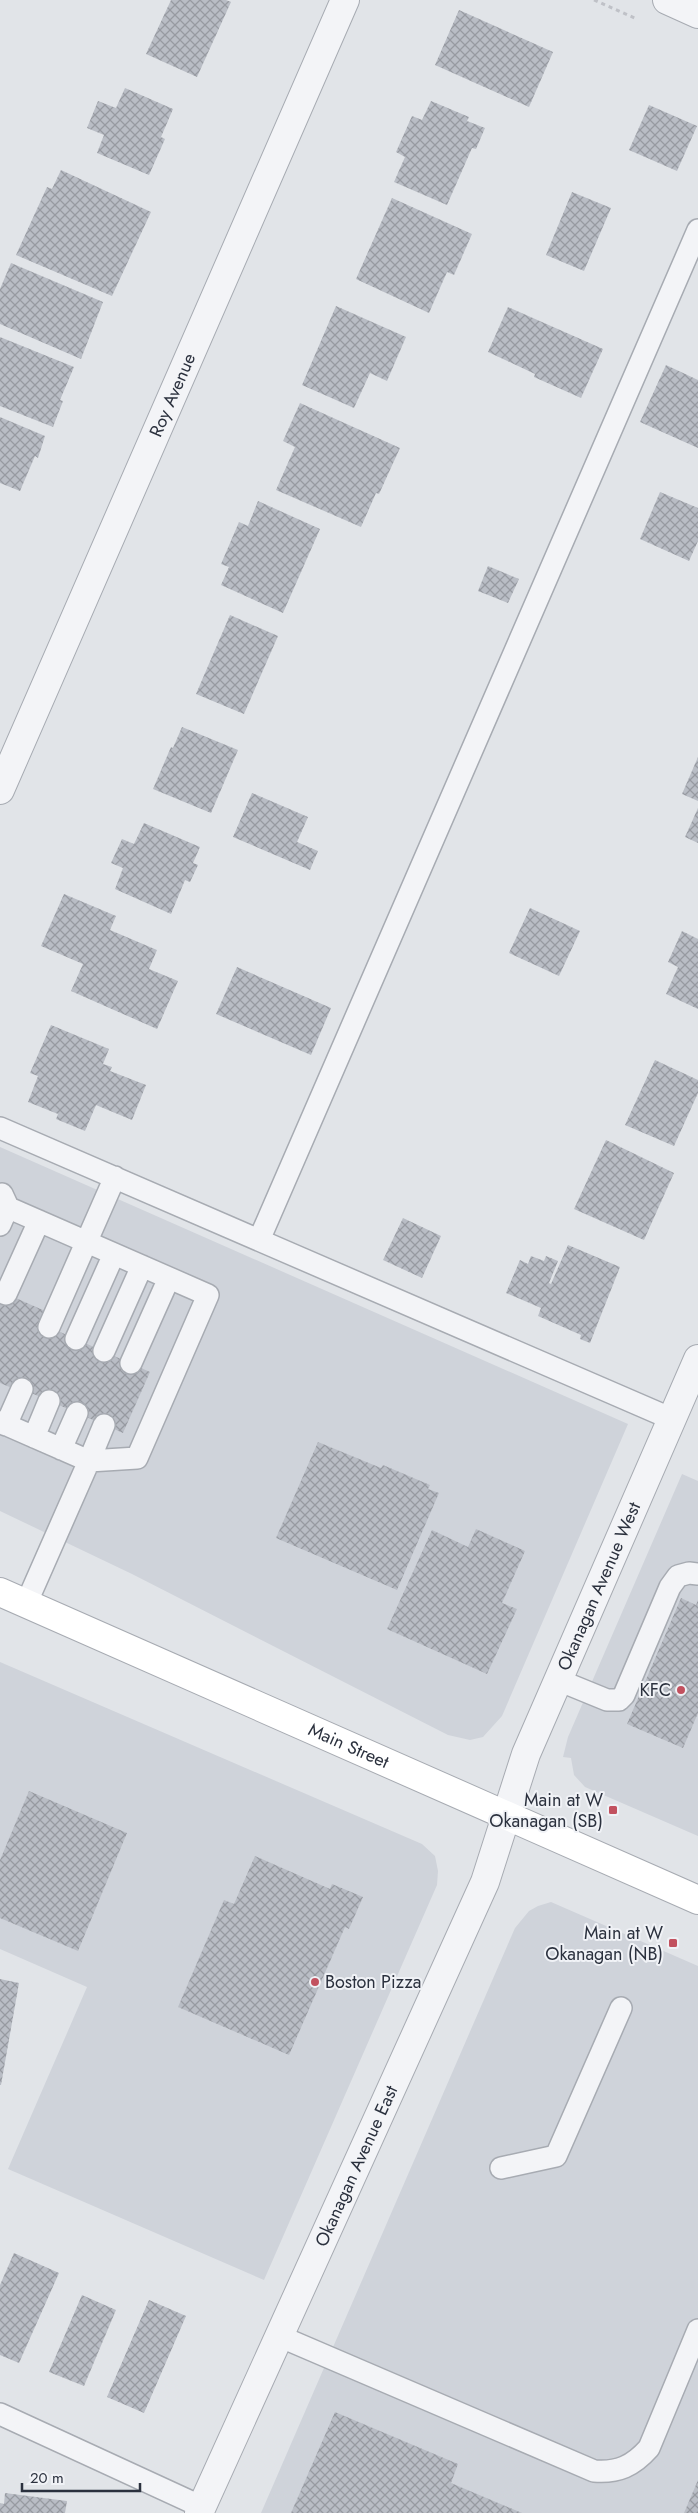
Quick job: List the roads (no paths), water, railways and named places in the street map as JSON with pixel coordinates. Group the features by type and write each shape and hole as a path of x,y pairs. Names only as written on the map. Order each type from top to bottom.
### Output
{"main road":[{"name":"Main Street","path":"0,1592 698,1900"}],"street":[{"name":"Roy Avenue","path":"0,790 345,0"},
{"path":"667,0 698,14"},
{"name":"Okanagan Avenue West","path":"508,1817 526,1754 698,1360"},
{"name":"Okanagan Avenue East","path":"201,2510 486,1882 508,1817"}],"lane":[{"path":"260,1240 698,230"},
{"path":"0,1128 672,1419"},
{"path":"49,1327 115,1177"},
{"path":"2,1207 208,1295 137,1458 88,1461 3,1424 22,1389"},
{"path":"6,1294 38,1221"},
{"path":"76,1339 114,1254"},
{"path":"104,1352 142,1266"},
{"path":"131,1363 169,1278"},
{"path":"34,1437 50,1401"},
{"path":"61,1449 77,1413"},
{"path":"26,1604 104,1425"},
{"path":"558,1680 607,1700 620,1700 624,1695 670,1588 678,1576 689,1573 698,1574"},
{"path":"501,2168 556,2156 621,2008"},
{"path":"279,2336 594,2471 610,2472 638,2460 649,2448 698,2330"},
{"path":"0,2414 201,2510"}],"place":[{"name":"KFC","path":"681,1690"},
{"name":"Main at W Okanagan (SB)","path":"613,1810"},
{"name":"Main at W Okanagan (NB)","path":"673,1943"},
{"name":"Boston Pizza","path":"315,1982"}]}
